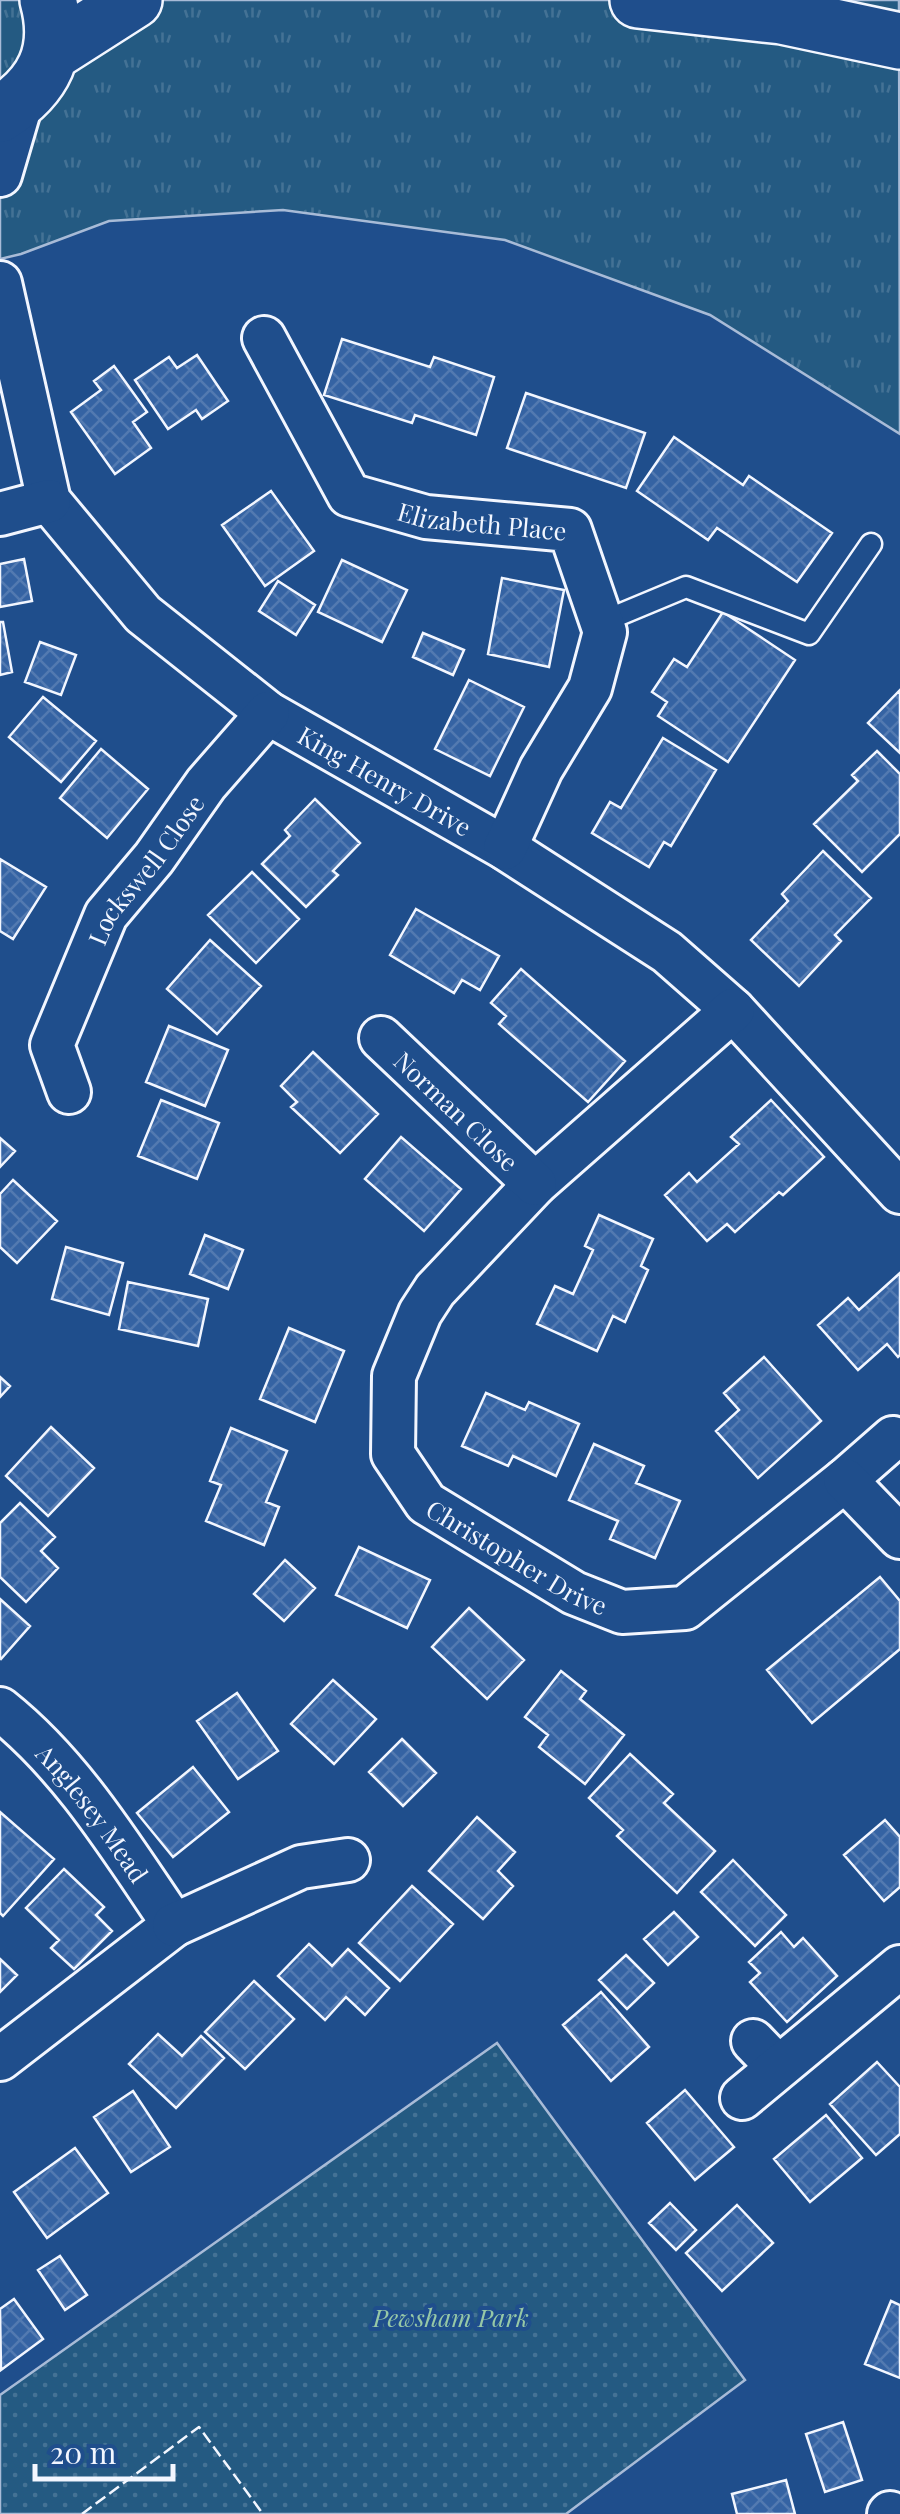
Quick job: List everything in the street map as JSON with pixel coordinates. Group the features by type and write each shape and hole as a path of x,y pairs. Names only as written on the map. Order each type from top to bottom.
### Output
{"main road":[{"path":"11,107 40,78 49,26 134,0"},
{"path":"638,0 782,16 900,41"}],"street":[{"path":"0,175 11,107"},
{"name":"King Henry Drive","path":"0,282 49,501 143,614 268,713 505,848 667,952 732,1010 900,1192"},
{"name":"Elizabeth Place","path":"264,338 349,495 426,517 570,530 606,632 590,688 542,768 505,848"},
{"path":"0,514 49,501"},
{"name":"Lockswell Close","path":"69,1092 39,1045 106,915 154,858 206,784 268,713"},
{"name":"Christopher Drive","path":"732,1010 535,1184 435,1290 420,1313 394,1376 393,1454 426,1504 574,1593 622,1612 685,1608 893,1438"},
{"name":"Norman Close","path":"381,1038 535,1184"},
{"path":"845,1480 900,1538"},
{"name":"Anglesey Mead","path":"0,1709 87,1798 174,1925"},
{"path":"0,2059 174,1925 297,1852 348,1860"},
{"path":"742,2098 766,2054 900,1967"}],"lane":[{"path":"602,622 686,587 809,634 872,544"}],"green space":[{"path":"0,0 899,0 900,434 710,315 505,240 283,210 109,221 0,259"},
{"name":"Pewsham Park","path":"497,2043 745,2380 566,2514 0,2514 0,2395"}],"building":[{"path":"342,339 430,367 434,357 494,377 476,435 415,415 412,423 324,395"},
{"path":"197,355 228,401 202,419 196,410 168,429 135,380 169,357 177,368"},
{"path":"114,366 147,412 133,422 151,448 115,474 71,412 101,390 94,381"},
{"path":"526,393 645,433 626,488 507,448"},
{"path":"674,437 743,485 749,476 832,533 797,582 717,528 708,540 637,491"},
{"path":"271,491 314,551 265,586 222,525"},
{"path":"24,559 32,601 0,607 0,564"},
{"path":"342,560 407,590 382,642 318,612"},
{"path":"502,578 564,590 549,667 488,654"},
{"path":"278,581 315,605 296,635 259,611"},
{"path":"723,612 795,660 728,762 658,716 667,702 652,692 674,659 687,667"},
{"path":"0,622 12,672 0,675"},
{"path":"423,633 464,650 453,675 413,657"},
{"path":"40,642 76,655 61,695 25,682"},
{"path":"469,680 524,707 490,776 435,749"},
{"path":"900,690 900,753 868,723"},
{"path":"43,697 96,741 61,782 9,737"},
{"path":"663,738 716,770 671,846 664,842 649,867 592,833 610,802 621,808"},
{"path":"101,749 148,789 107,838 60,798"},
{"path":"877,751 900,774 900,834 862,872 814,824 858,781 852,775"},
{"path":"315,799 360,843 333,871 338,875 306,907 262,864 290,836 285,830"},
{"path":"823,851 871,898 835,935 841,941 799,986 751,940 788,901 782,894"},
{"path":"0,859 46,887 13,939 0,931"},
{"path":"252,872 299,919 256,963 208,915"},
{"path":"416,909 499,956 480,990 462,980 454,993 390,955"},
{"path":"210,940 261,986 217,1034 167,989"},
{"path":"521,969 625,1061 588,1102 499,1024 506,1016 491,1003"},
{"path":"169,1026 228,1050 205,1106 146,1082"},
{"path":"313,1052 378,1114 340,1153 291,1107 297,1102 281,1086"},
{"path":"161,1100 219,1123 197,1179 138,1156"},
{"path":"771,1100 824,1157 735,1232 727,1224 707,1241 665,1195 689,1173 697,1182 739,1144 731,1137"},
{"path":"401,1137 461,1189 424,1231 365,1179"},
{"path":"0,1138 15,1151 0,1167"},
{"path":"13,1180 57,1221 17,1263 0,1247 0,1194"},
{"path":"599,1215 653,1239 641,1266 648,1270 625,1322 613,1316 597,1351 537,1324 555,1286 573,1294 593,1250 585,1246"},
{"path":"205,1235 243,1250 228,1289 190,1274"},
{"path":"66,1247 123,1263 109,1315 52,1299"},
{"path":"900,1273 900,1355 887,1344 858,1370 818,1325 848,1298 859,1310"},
{"path":"128,1282 208,1299 198,1346 119,1329"},
{"path":"289,1328 344,1351 315,1422 260,1399"},
{"path":"764,1357 821,1421 758,1478 716,1431 739,1410 724,1393"},
{"path":"0,1377 10,1386 0,1397"},
{"path":"486,1393 525,1410 529,1402 579,1424 556,1476 513,1456 508,1466 462,1446"},
{"path":"51,1427 94,1468 48,1516 6,1476"},
{"path":"231,1428 287,1451 266,1502 279,1507 264,1545 206,1521 221,1485 210,1481"},
{"path":"594,1444 644,1466 636,1483 680,1501 655,1558 610,1539 618,1521 569,1500"},
{"path":"20,1503 55,1537 41,1551 58,1568 26,1602 0,1577 0,1523"},
{"path":"359,1547 430,1580 407,1628 336,1595"},
{"path":"285,1560 315,1588 284,1621 254,1594"},
{"path":"880,1577 900,1601 900,1649 812,1723 767,1670"},
{"path":"0,1599 30,1626 1,1659 0,1658"},
{"path":"469,1608 524,1660 487,1699 432,1647"},
{"path":"561,1671 586,1691 580,1699 624,1735 585,1784 539,1747 548,1735 525,1717"},
{"path":"333,1680 376,1719 334,1764 291,1724"},
{"path":"237,1693 278,1751 238,1779 197,1721"},
{"path":"402,1739 436,1773 403,1806 369,1772"},
{"path":"630,1754 673,1794 664,1803 715,1851 677,1893 617,1836 623,1830 589,1798"},
{"path":"193,1767 229,1812 173,1857 137,1813"},
{"path":"0,1812 54,1859 3,1916 0,1913"},
{"path":"477,1817 515,1852 498,1871 513,1886 483,1919 429,1871"},
{"path":"885,1820 900,1837 900,1887 884,1901 844,1855"},
{"path":"733,1860 786,1915 755,1946 701,1892"},
{"path":"64,1869 104,1907 96,1915 112,1931 74,1969 51,1948 59,1940 26,1908"},
{"path":"412,1886 453,1924 400,1981 359,1943"},
{"path":"674,1912 698,1937 668,1965 644,1939"},
{"path":"781,1932 794,1947 803,1938 837,1976 787,2022 750,1982 760,1973 749,1962"},
{"path":"309,1944 332,1966 348,1949 389,1988 365,2015 346,1997 325,2020 278,1976"},
{"path":"626,1955 654,1983 627,2009 599,1980"},
{"path":"0,1959 17,1975 0,1992"},
{"path":"254,1981 294,2019 245,2069 205,2032"},
{"path":"601,1992 649,2047 611,2081 563,2025"},
{"path":"158,2034 182,2056 201,2036 224,2058 176,2108 129,2064"},
{"path":"877,2062 900,2087 900,2134 876,2155 830,2104"},
{"path":"685,2090 734,2147 695,2180 647,2123"},
{"path":"133,2091 170,2147 131,2172 94,2117"},
{"path":"826,2115 862,2158 810,2202 774,2159"},
{"path":"75,2148 108,2193 47,2238 14,2192"},
{"path":"670,2203 696,2230 676,2250 649,2223"},
{"path":"737,2205 773,2243 722,2291 686,2253"},
{"path":"60,2256 87,2295 65,2310 38,2270"},
{"path":"14,2299 43,2339 1,2370 0,2309"},
{"path":"891,2301 900,2305 900,2378 865,2364"},
{"path":"843,2422 862,2480 825,2492 806,2434"},
{"path":"786,2480 795,2514 737,2514 732,2494"}],"fence":[{"path":"82,2514 199,2427 263,2514"}]}
